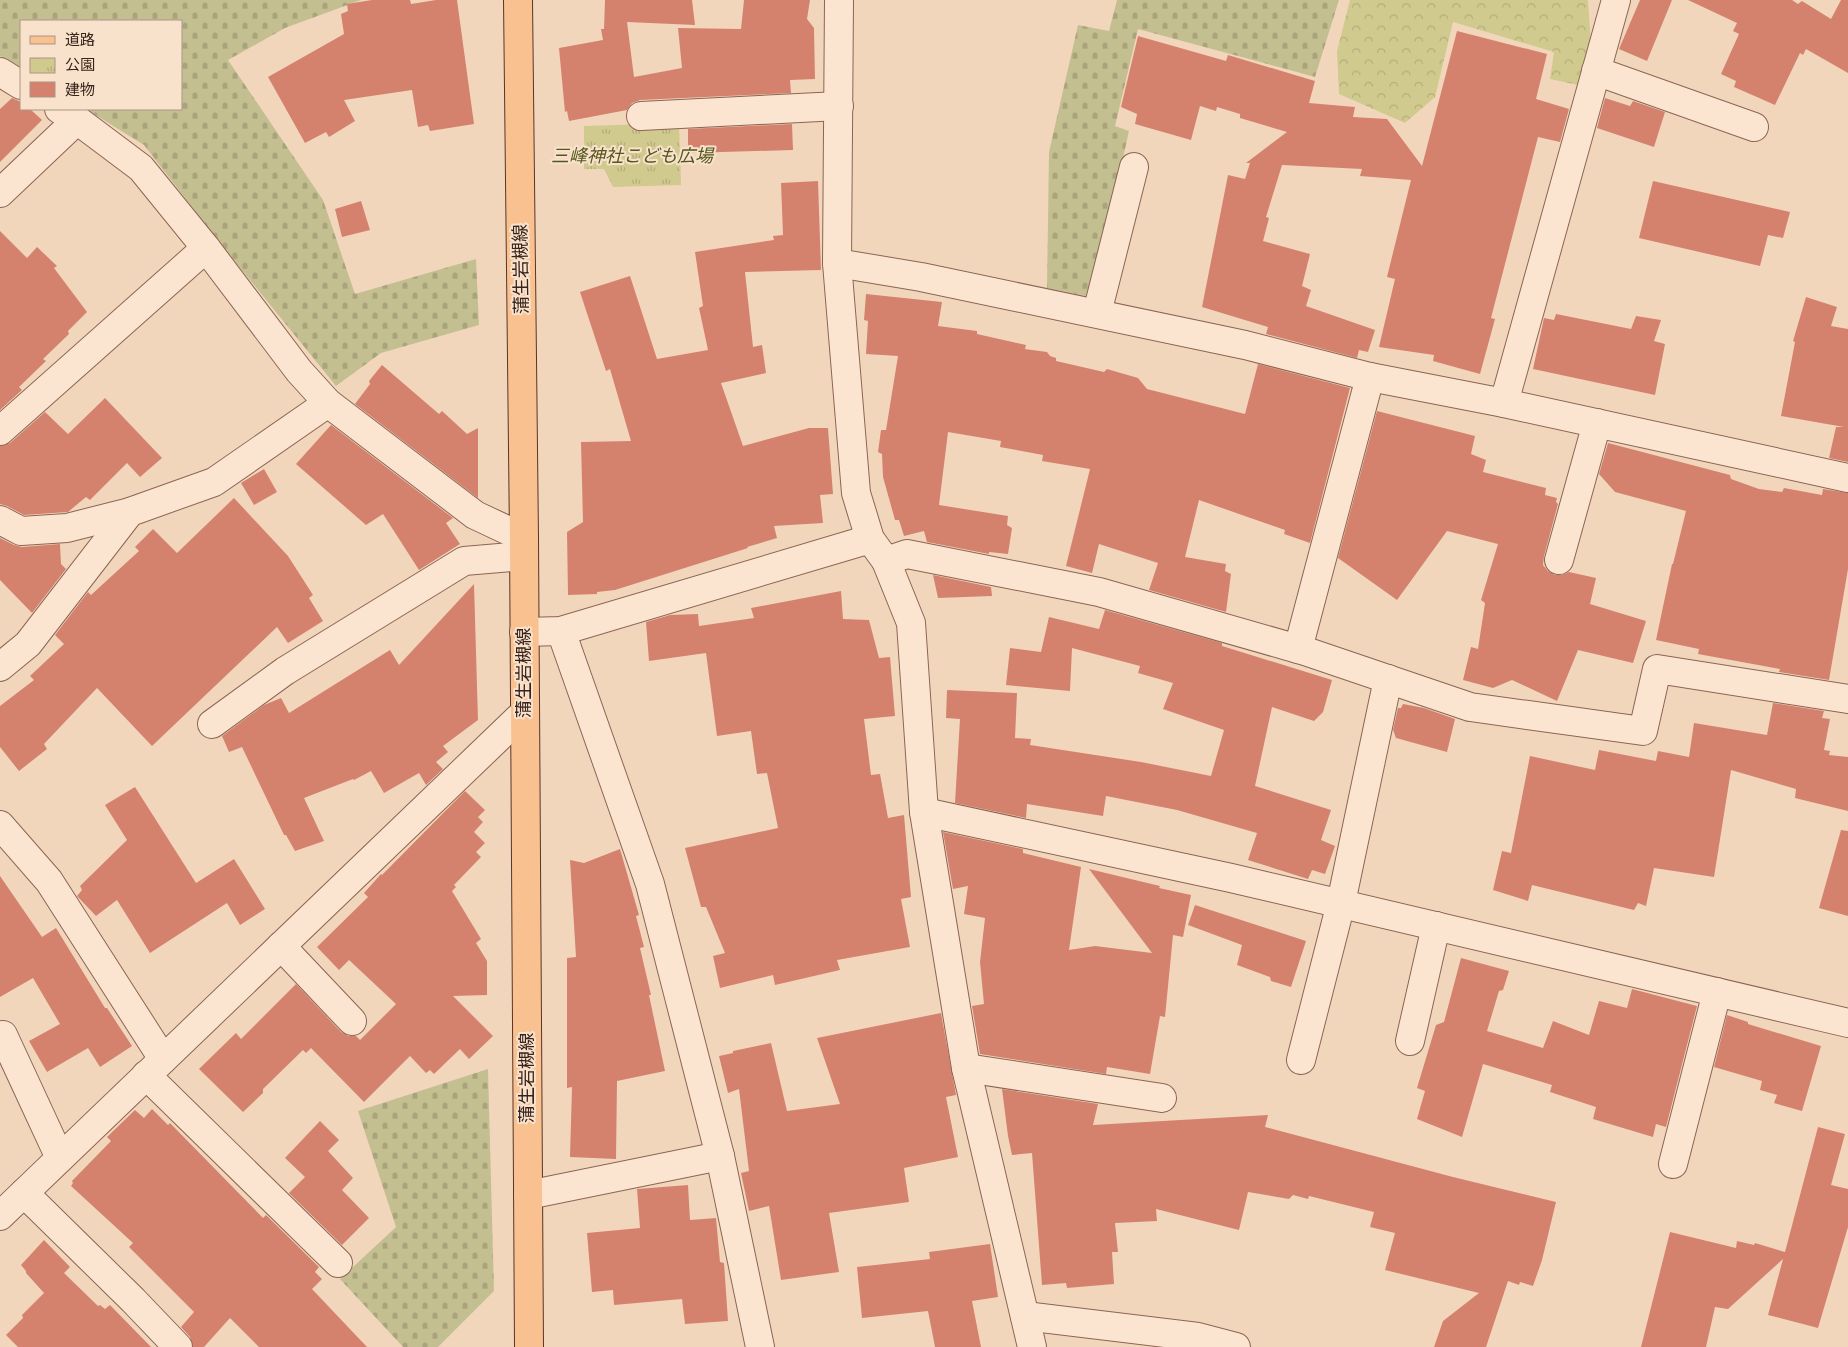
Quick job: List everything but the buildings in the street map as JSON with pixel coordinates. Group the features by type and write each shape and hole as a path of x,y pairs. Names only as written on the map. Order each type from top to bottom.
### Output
{"main road":[{"name":"蒲生岩槻線","path":"518,0 524,547 528,1347"}],"street":[{"path":"839,0 837,263 856,493 870,539 886,561 911,623 924,812 966,1068 1032,1347"},
{"path":"1504,403 1616,0"},
{"path":"1596,71 1754,128"},
{"path":"0,72 20,84"},
{"path":"641,116 838,106"},
{"path":"0,193 68,114 141,168 206,248 299,370 328,403 475,515 524,547"},
{"path":"1097,313 1134,167"},
{"path":"0,431 206,248"},
{"path":"837,263 921,277 1245,344 1370,377 1504,403 1848,478"},
{"path":"1298,649 1370,377"},
{"path":"0,520 21,531 67,528 130,512 214,482 328,403"},
{"path":"1559,560 1597,423"},
{"path":"0,667 28,644 130,512"},
{"path":"524,632 561,631 870,539"},
{"path":"212,724 285,672 464,561 524,547"},
{"path":"886,561 908,554 1099,592 1298,649 1470,707 1643,731 1657,669 1848,700"},
{"path":"561,631 650,884 720,1156 760,1347"},
{"path":"1301,1060 1341,903 1388,679"},
{"path":"0,1216 525,712"},
{"path":"924,812 1341,903 1848,1023"},
{"path":"0,825 49,881 154,1067 338,1263"},
{"path":"1410,1041 1436,926"},
{"path":"281,946 352,1021"},
{"path":"1673,1164 1717,992"},
{"path":"3,1035 60,1158"},
{"path":"966,1068 1162,1098"},
{"path":"528,1195 720,1156"},
{"path":"24,1193 178,1347"},
{"path":"1025,1316 1236,1347"}],"green space":[{"path":"0,0 361,0 285,28 228,60 323,200 355,294 476,259 479,325 381,353 336,386 219,242 144,145 88,110 182,110 182,20 20,20 20,68 0,56"},
{"path":"1117,0 1339,0 1315,77 1138,29 1115,126 1129,131 1092,297 1047,288 1049,152 1078,25 1109,31"},
{"path":"1350,0 1588,0 1591,46 1578,85 1550,79 1554,52 1453,22 1435,97 1405,123 1339,94 1337,51"},
{"name":"三峰神社こども広場","path":"679,123 681,185 613,187 604,169 584,169 584,126"},
{"path":"488,1069 494,1291 438,1347 403,1347 340,1279 396,1227 358,1111"}]}
